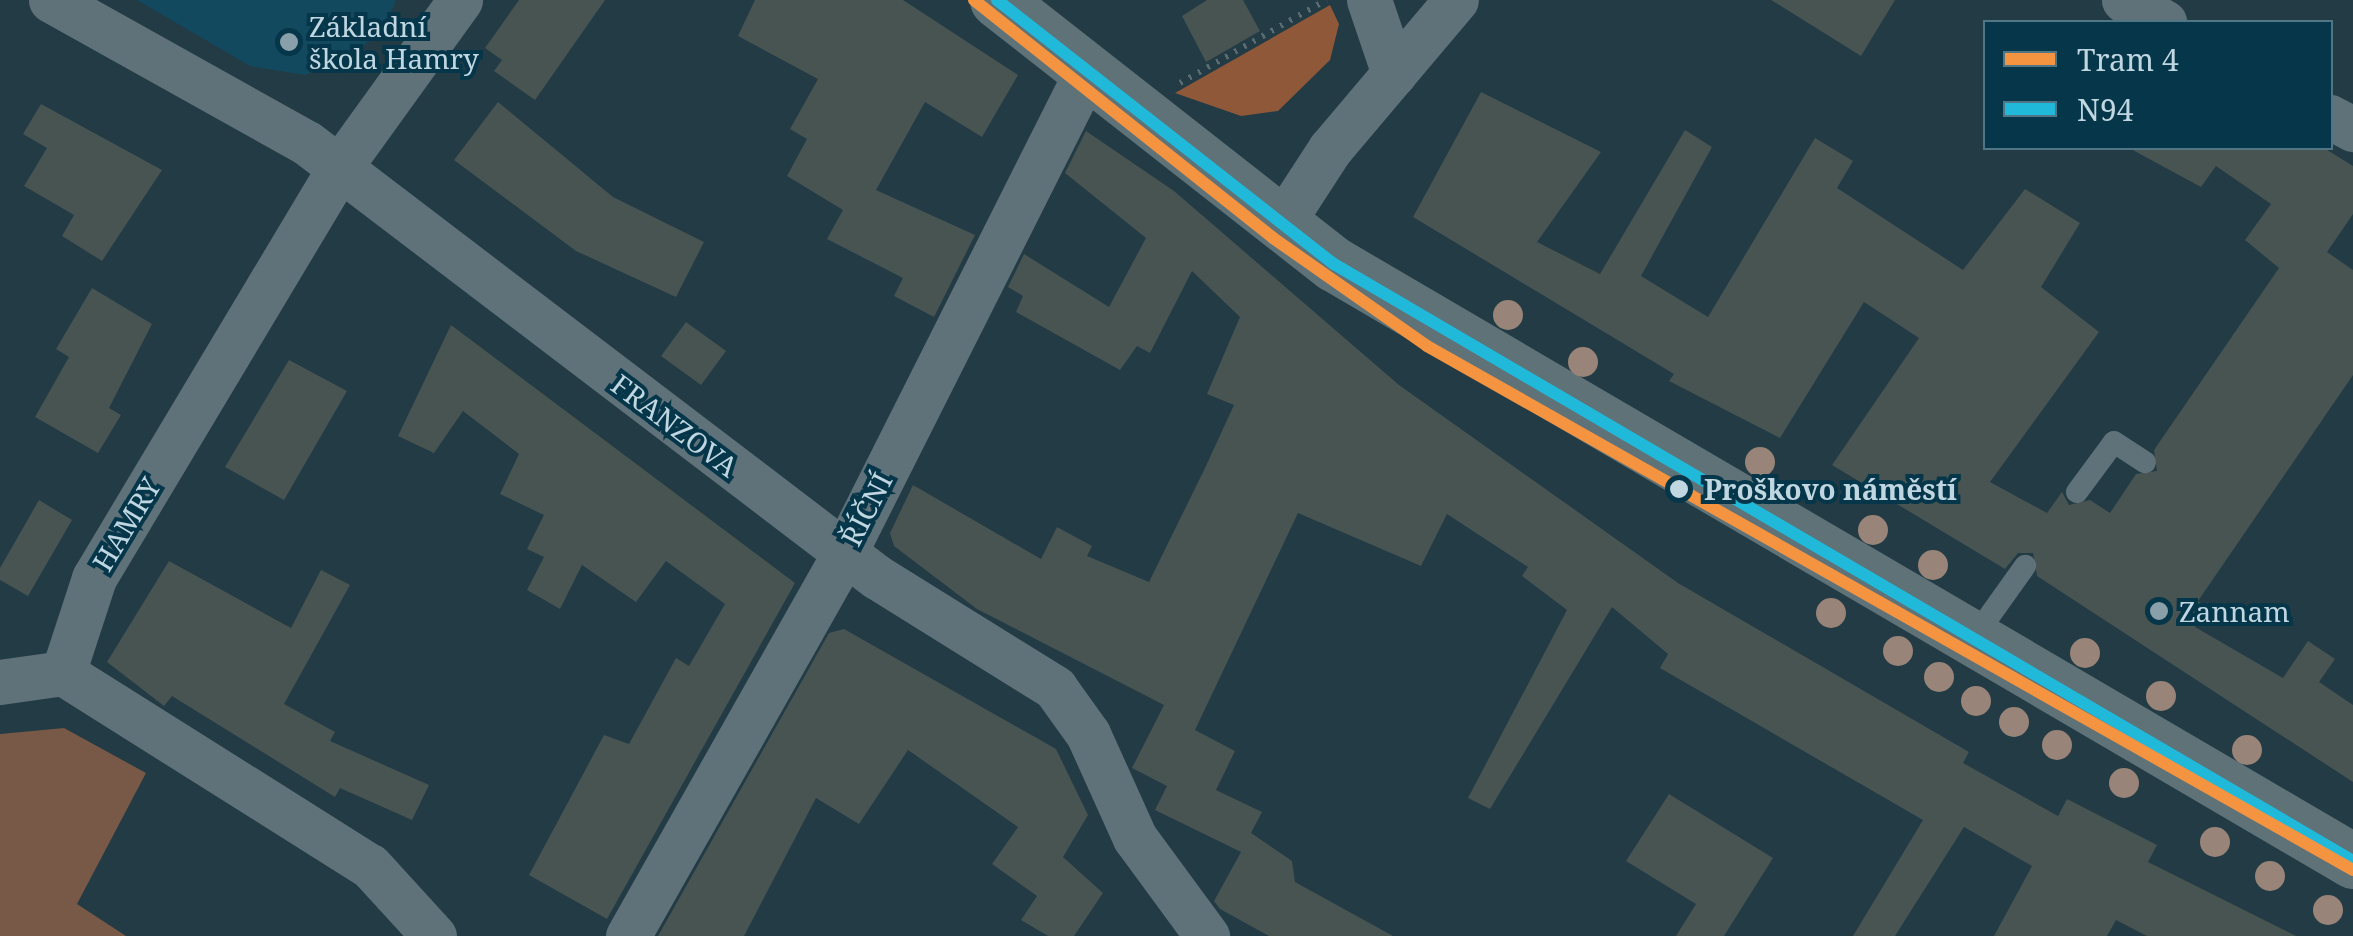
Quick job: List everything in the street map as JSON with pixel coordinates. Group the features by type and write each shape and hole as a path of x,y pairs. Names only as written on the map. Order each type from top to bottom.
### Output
{"main road":[{"path":"997,0 1280,226 1438,330 2353,861"}],"street":[{"name":"FRANZOVA","path":"52,0 339,168 845,552 1055,688 1088,734 1135,838 1207,936"},
{"name":"HAMRY","path":"63,674 94,578 339,168 460,0"},
{"path":"1368,0 1394,74"},
{"path":"1280,226 1394,74 1456,0"},
{"path":"2124,0 2160,20"},
{"name":"ŘÍČNÍ","path":"628,936 845,552 1086,73"},
{"path":"0,682 63,674 370,866 434,936"}],"lane":[{"path":"2077,492 2114,442 2145,462"},
{"path":"1972,640 2025,566"}],"path":[{"path":"1162,93 1327,0"}],"shaded area":[{"name":"Základní škola Hamry","path":"137,0 396,0 384,28 351,57 305,75 250,66"},
{"path":"1330,5 1339,24 1330,60 1278,111 1241,116 1175,93"},
{"path":"64,728 146,773 77,904 126,936 0,936 0,734"}],"building":[{"path":"519,0 605,0 535,100 494,71 502,60 485,48"},
{"path":"755,0 903,0 1018,75 982,137 925,102 876,190 975,235 934,317 894,296 903,278 827,239 843,210 787,176 807,139 790,129 818,79 738,36"},
{"path":"1207,0 1243,0 1260,31 1206,62 1182,16"},
{"path":"1771,0 1895,0 1861,56"},
{"path":"1481,92 1601,152 1537,242 1600,274 1685,130 1712,147 1641,276 1708,317 1815,138 1853,161 1837,188 1963,270 2025,189 2080,223 2041,287 2099,332 1990,482 2047,513 2062,492 2069,505 2090,500 2110,513 2136,474 2157,471 2154,450 2279,268 2245,240 2271,204 2216,166 2201,187 2133,150 2327,150 2353,166 2353,214 2327,252 2353,270 2353,375 2198,601 2209,609 2195,627 2283,678 2308,641 2335,659 2319,682 2353,705 2353,782 2037,576 2033,553 2018,553 2005,569 1832,465 1919,338 1864,302 1780,438 1669,381 1674,374 1413,217"},
{"path":"498,102 613,197 704,242 676,297 576,251 454,160"},
{"path":"41,104 162,170 102,261 62,236 74,215 24,186 47,148 23,134"},
{"path":"1086,131 1174,191 1399,385 1678,583 1969,752 1963,763 2058,816 2067,799 2157,845 2148,862 2296,936 2147,936 2116,920 2107,936 1994,936 2032,866 1964,827 1895,936 1853,936 1923,820 1660,668 1668,654 1612,607 1490,809 1468,798 1567,610 1522,576 1528,567 1447,514 1421,566 1298,513 1195,730 1235,751 1216,790 1262,812 1251,833 1292,861 1295,882 1393,936 1269,936 1220,909 1214,901 1241,852 1155,810 1167,786 1132,768 1164,705 977,609 894,546 890,533 913,485 1041,559 1057,527 1092,546 1087,556 1149,582 1205,468 1234,405 1207,394 1240,317 1192,271 1150,353 1137,346 1120,370 1016,312 1023,296 1008,287 1024,254 1109,307 1146,238 1065,173"},
{"path":"92,288 152,324 109,408 121,415 98,453 35,417 69,357 56,349"},
{"path":"686,322 726,351 701,385 661,356"},
{"path":"451,325 795,583 607,919 529,875 604,735 629,744 676,658 689,666 725,604 666,561 636,602 582,565 560,609 527,590 544,557 527,549 544,515 500,494 519,454 463,411 434,453 398,436"},
{"path":"289,360 347,391 284,500 225,467"},
{"path":"39,500 72,520 28,596 0,580 0,568"},
{"path":"169,561 291,628 321,570 350,585 284,704 335,732 330,741 429,785 412,820 340,788 335,797 172,696 164,706 107,662"},
{"path":"844,629 1056,749 1088,815 1063,857 1103,893 1074,936 1048,936 1021,920 1037,896 992,864 1018,827 908,750 859,824 816,798 744,936 658,936 829,633"},
{"path":"1669,794 1773,858 1724,936 1676,936 1696,904 1626,861"}],"tram line":[{"name":"4","path":"974,0 1273,238 1427,346 2353,870"}],"transit line":[{"name":"N94","path":"997,0 1334,264 2353,861"}],"place":[{"name":"Základní škola Hamry","path":"289,42"},
{"name":"Proškovo náměstí","path":"1679,489"},
{"name":"Zannam","path":"2159,611"}]}
